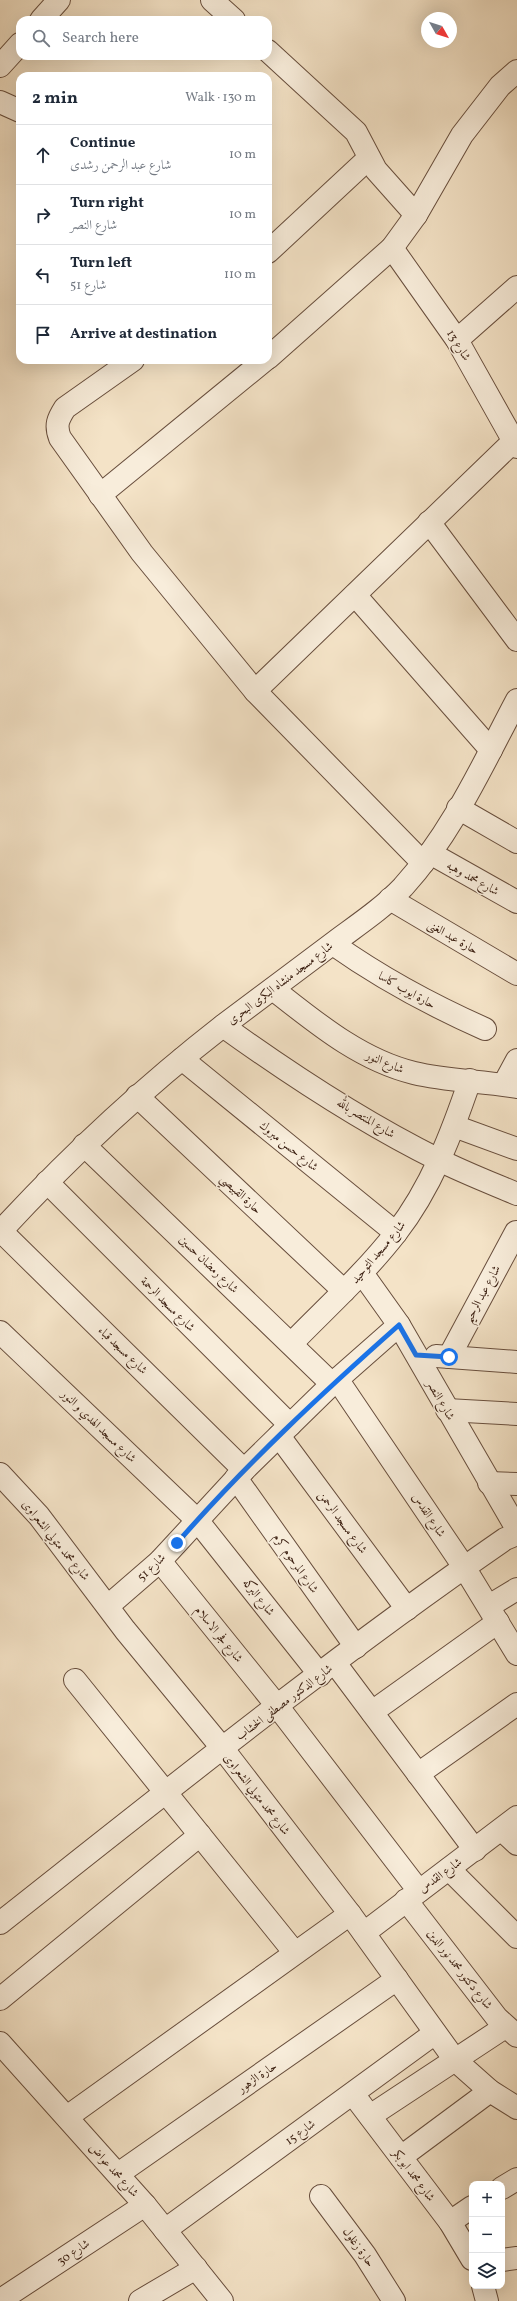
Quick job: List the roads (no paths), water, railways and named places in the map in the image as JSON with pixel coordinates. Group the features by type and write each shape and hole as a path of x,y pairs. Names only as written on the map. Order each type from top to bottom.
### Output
{"street":[{"path":"45,16 59,0"},
{"path":"212,0 230,16"},
{"path":"0,66 16,48"},
{"path":"272,55 356,132 376,170 416,215"},
{"path":"272,354 392,248 416,215 462,135 500,86 517,71"},
{"path":"0,102 16,109"},
{"path":"272,248 369,158"},
{"name":"شارع 13","path":"392,248 457,340 516,442"},
{"path":"457,340 517,287"},
{"name":"شارع محمد وهبه","path":"127,364 65,408 58,418 56,429 60,438 142,553 255,691 426,858 517,902"},
{"path":"100,495 260,364"},
{"path":"255,691 429,522 516,442"},
{"path":"429,522 517,640"},
{"path":"355,594 492,750"},
{"name":"شارع مسجد منشاه البكرى البحرى","path":"1,1232 84,1144 137,1096 223,1026 333,944 390,899 426,858 458,808 492,750 517,700"},
{"path":"458,808 517,842"},
{"name":"حارة عبد الغنى","path":"390,899 517,974"},
{"name":"حارة ايوب كاسا","path":"333,944 367,968 421,999 485,1029"},
{"name":"شارع النور","path":"273,989 325,1029 387,1064 414,1073 510,1086"},
{"name":"شارع المنتصر بالله","path":"223,1026 272,1061 406,1143 439,1160 517,1194"},
{"name":"شارع حسن مبروك","path":"182,1059 396,1233"},
{"path":"510,1086 517,1060"},
{"name":"شارع مسجد التوحيد","path":"292,1343 362,1273 396,1233 439,1160 454,1126 470,1080"},
{"name":"حارة القبيصي","path":"137,1096 344,1291"},
{"path":"454,1126 517,1149"},
{"name":"شارع رمضان حسين","path":"84,1144 292,1343 335,1382"},
{"name":"شارع مسجد الرحمة","path":"47,1182 284,1430"},
{"name":"شارع مسجد قباء","path":"1,1232 240,1474"},
{"name":"شارع عبد الرحيم","path":"449,1357 516,1232"},
{"name":"شارع النصر","path":"362,1273 399,1325 489,1483 517,1529"},
{"name":"شارع 51","path":"108,1606 160,1561 240,1474 284,1430 399,1325"},
{"name":"شارع مسجد الهدي و النور","path":"0,1332 197,1520"},
{"path":"416,1355 517,1362"},
{"name":"شارع القدس","path":"335,1382 464,1567 516,1650"},
{"path":"448,1410 517,1414"},
{"name":"شارع مسجد الرحمن","path":"284,1430 407,1609"},
{"name":"شارع محمد متولي الشعراوى","path":"0,1474 39,1516 108,1606 223,1749 350,1914 455,2060 490,2091 517,2108"},
{"name":"شارع المرحوم كرم","path":"240,1474 356,1647"},
{"path":"489,1483 517,1484"},
{"name":"شارع البركه","path":"197,1520 328,1669 372,1712 475,1850"},
{"name":"شارع الدكتور مصطفى الخشاب","path":"0,1923 166,1792 356,1647 464,1567 505,1539 517,1534"},
{"name":"شارع فجر الاسلام","path":"160,1561 278,1707 412,1895"},
{"path":"372,1712 494,1614 517,1589"},
{"path":"75,1680 295,1953"},
{"path":"418,1774 517,1704"},
{"name":"شارع القدس","path":"364,1933 412,1895 475,1850 512,1830"},
{"path":"0,1999 200,1835"},
{"path":"449,1869 517,1937"},
{"name":"شارع دكتور محمد نور الدين","path":"412,1895 511,2031"},
{"path":"66,2118 350,1914"},
{"name":"حارة الزهور","path":"118,2174 397,1979"},
{"path":"370,2116 455,2060 511,2031"},
{"name":"شارع 15","path":"165,2230 435,2033"},
{"name":"شارع محمد عواض","path":"0,2043 118,2174 222,2301"},
{"path":"401,2157 490,2091"},
{"name":"شارع محمد ابو بكر","path":"353,2094 450,2222 469,2254"},
{"path":"505,2186 517,2179"},
{"name":"حارة زغلول","path":"321,2196 365,2255 394,2301"},
{"name":"شارع 30","path":"2,2299 144,2205"},
{"path":"450,2222 469,2208"},
{"path":"505,2260 517,2258"},
{"path":"140,2301 196,2268"},
{"path":"484,2289 487,2301"}]}
